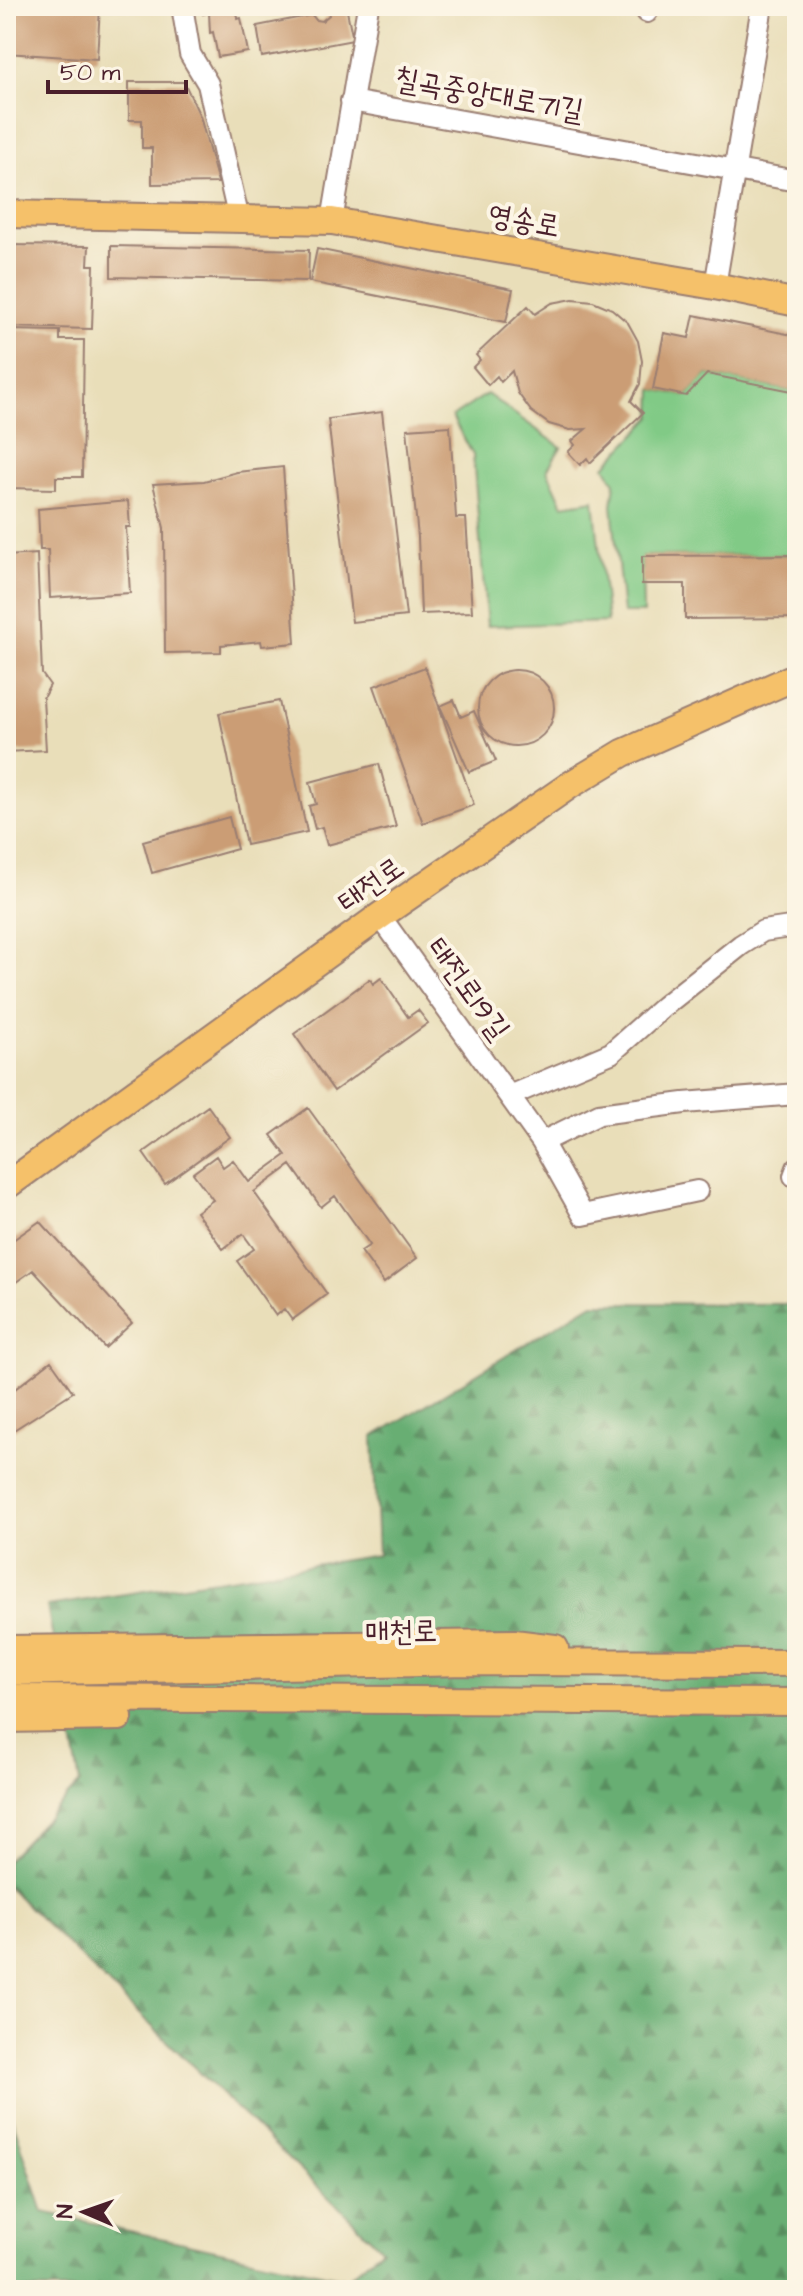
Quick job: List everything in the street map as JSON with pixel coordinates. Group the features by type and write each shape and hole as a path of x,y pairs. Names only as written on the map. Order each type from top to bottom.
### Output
{"main road":[{"name":"영송로","path":"6,214 332,221 715,286 797,303"},
{"name":"태전로","path":"6,1186 380,916 570,785 623,753 797,676"},
{"path":"6,1649 514,1643 690,1663"},
{"name":"매천로","path":"6,1672 467,1662 797,1663"},
{"path":"6,1698 797,1702"},
{"path":"6,1719 271,1712 471,1715 654,1702"}],"street":[{"path":"182,6 190,54 208,84 239,220"},
{"name":"칠곡중앙대로71길","path":"332,221 368,6"},
{"path":"715,286 762,6"},
{"name":"칠곡중앙대로71길","path":"351,101 797,181"},
{"name":"태전로19길","path":"380,916 542,1142 583,1215 697,1191"},
{"path":"509,1096 611,1053 741,945 763,931 797,926"},
{"path":"542,1142 599,1114 684,1103 797,1094"}],"green space":[{"path":"707,374 797,392 797,555 642,556 643,613 623,613 612,505 615,483 605,466 652,417 653,389 686,396"},
{"path":"487,394 561,447 547,470 563,505 594,500 607,622 487,626 473,455 452,417"},
{"path":"593,1303 797,1304 797,2290 6,2290 6,2099 43,2212 347,2279 382,2249 6,1885 6,1861 80,1783 47,1606 378,1555 373,1437"}],"building":[{"path":"6,6 100,6 97,59 6,53"},
{"path":"201,6 236,6 248,52 218,57 213,32 210,33 209,12 203,14"},
{"path":"328,6 346,6 353,40 262,57 257,26 312,15 322,21 329,15"},
{"path":"129,82 184,82 200,116 218,183 152,184 152,148 142,148 142,120 129,120"},
{"path":"6,245 89,246 88,265 94,265 92,329 6,327"},
{"path":"111,246 309,250 308,281 111,277"},
{"path":"317,249 513,289 506,322 310,282"},
{"path":"573,299 593,301 612,309 628,323 638,341 642,361 640,384 631,401 643,413 590,463 587,458 580,465 568,452 575,445 572,441 586,429 570,430 549,424 531,411 518,393 512,371 501,382 497,376 488,385 473,367 480,360 476,355 528,306 535,314 552,303"},
{"path":"694,315 797,336 797,392 707,374 686,396 653,389 664,333 689,338"},
{"path":"6,330 60,331 60,340 84,340 82,477 56,477 56,489 6,488"},
{"path":"382,412 406,616 352,622 328,419"},
{"path":"450,426 456,518 466,518 472,612 421,614 418,537 407,429"},
{"path":"283,467 295,643 262,646 261,641 221,645 221,652 165,653 164,528 153,484 204,481 237,472"},
{"path":"128,501 130,527 126,527 130,593 50,598 48,550 40,550 38,509"},
{"path":"37,554 42,674 50,685 43,698 46,750 6,752 6,556"},
{"path":"797,555 797,618 685,619 685,584 642,584 642,556"},
{"path":"425,667 474,805 423,823 374,686"},
{"path":"516,670 530,673 543,681 551,694 554,708 551,722 543,735 530,743 516,746 502,743 489,735 481,722 478,708 481,694 489,681 502,673"},
{"path":"454,700 461,717 474,711 496,761 469,772 440,706"},
{"path":"279,701 307,832 246,845 219,713"},
{"path":"379,764 396,827 327,845 322,827 315,829 309,806 316,804 310,782"},
{"path":"229,817 237,849 152,873 143,841"},
{"path":"381,978 408,1017 418,1010 428,1023 334,1091 294,1034 370,979 373,984"},
{"path":"208,1106 230,1137 165,1184 143,1153"},
{"path":"308,1108 417,1258 384,1283 361,1251 370,1245 335,1196 321,1207 291,1165 254,1192 327,1294 292,1320 284,1309 276,1316 237,1261 254,1249 243,1234 223,1249 196,1212 213,1200 193,1173 216,1156 223,1167 233,1160 249,1182 286,1155 271,1135"},
{"path":"40,1221 132,1323 105,1348 33,1270 6,1289 6,1245"},
{"path":"51,1361 73,1392 6,1435 6,1396"}]}
